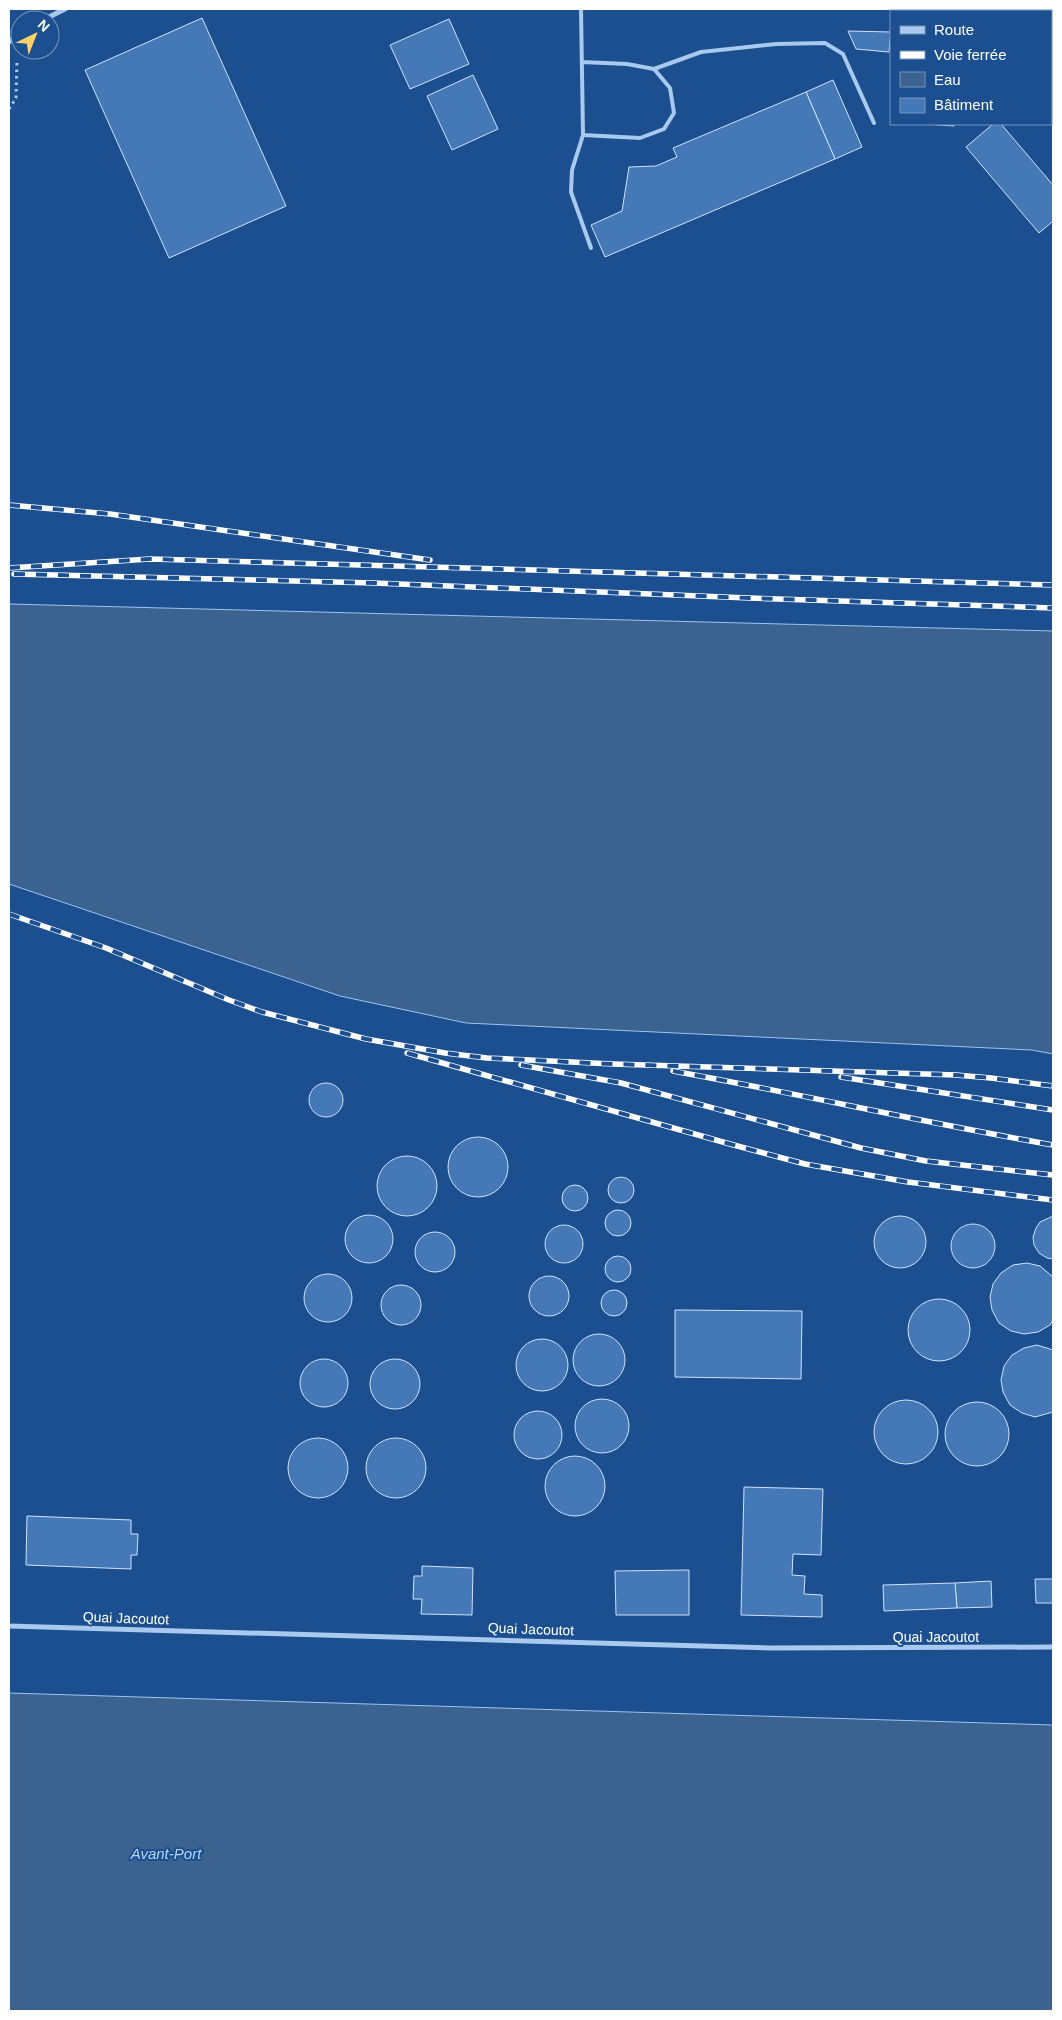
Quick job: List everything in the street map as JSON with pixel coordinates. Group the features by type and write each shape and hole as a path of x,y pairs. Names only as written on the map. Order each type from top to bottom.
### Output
{"street":[{"name":"Quai Jacoutot","path":"9,1626 771,1648 1053,1647"}],"lane":[{"path":"581,9 583,135 572,170 571,192 591,248"},
{"path":"582,62 627,64 654,69 701,52 776,44 825,43 843,54 874,123"},
{"path":"583,135 640,138 664,129 674,113 670,88 654,69"}],"water":[{"path":"9,604 1053,631 1053,1054 1032,1050 466,1023 340,996 9,884"},
{"name":"Avant-Port","path":"9,1693 1053,1725 1053,2011 9,2011"}],"building":[{"path":"202,18 286,206 169,258 85,70"},
{"path":"449,19 469,64 410,89 390,45"},
{"path":"848,31 890,32 889,52 856,49"},
{"path":"473,75 498,129 452,150 427,96"},
{"path":"833,80 862,147 835,159 806,92"},
{"path":"806,92 835,159 605,257 591,225 622,211 629,167 656,166 677,157 673,148"},
{"path":"992,125 1002,125 1053,185 1053,221 1039,233 966,147"},
{"path":"326,1083 333,1084 338,1088 342,1093 342,1107 338,1112 333,1116 326,1117 319,1116 314,1112 310,1107 309,1100 310,1093 314,1088 319,1084"},
{"path":"472,1137 484,1137 495,1142 503,1150 508,1161 506,1179 495,1192 484,1197 472,1197 461,1192 453,1184 448,1173 448,1161 453,1150 461,1142"},
{"path":"401,1156 413,1156 424,1161 432,1169 437,1180 435,1198 424,1211 413,1216 401,1216 390,1211 382,1203 377,1192 377,1180 382,1169 390,1161"},
{"path":"621,1177 630,1181 634,1190 630,1199 621,1203 612,1199 608,1190 612,1181"},
{"path":"575,1185 584,1189 588,1198 584,1207 575,1211 566,1207 562,1198 566,1189"},
{"path":"618,1210 627,1214 631,1223 627,1232 618,1236 609,1232 605,1223 609,1214"},
{"path":"364,1215 374,1215 383,1219 389,1225 393,1239 389,1253 383,1259 374,1263 364,1263 355,1259 349,1253 345,1244 345,1234 349,1225 355,1219"},
{"path":"895,1216 905,1216 915,1220 922,1227 926,1242 922,1257 915,1264 905,1268 895,1268 885,1264 878,1257 874,1247 874,1237 878,1227 885,1220"},
{"path":"1053,1216 1053,1259 1039,1253 1034,1245 1033,1237 1040,1222"},
{"path":"973,1224 985,1228 991,1234 995,1246 991,1258 985,1264 973,1268 961,1264 955,1258 951,1246 955,1234 961,1228"},
{"path":"564,1225 578,1230 583,1244 578,1258 564,1263 550,1258 545,1244 550,1230"},
{"path":"439,1232 446,1235 452,1241 455,1252 454,1260 446,1269 439,1272 431,1272 424,1269 416,1260 415,1248 418,1241 427,1233"},
{"path":"618,1256 627,1260 631,1269 627,1278 618,1282 609,1278 605,1269 609,1260"},
{"path":"1027,1263 1040,1266 1053,1277 1053,1320 1050,1325 1038,1332 1024,1334 1011,1331 999,1323 992,1310 990,1297 993,1284 1001,1273 1013,1265"},
{"path":"323,1274 333,1274 345,1281 352,1293 352,1303 345,1315 333,1322 323,1322 315,1318 308,1311 304,1303 304,1293 308,1285 315,1278"},
{"path":"553,1276 560,1279 566,1285 569,1296 568,1304 560,1313 553,1316 545,1316 538,1313 530,1304 529,1292 532,1285 541,1277"},
{"path":"405,1285 412,1288 418,1294 421,1305 420,1313 412,1322 405,1325 397,1325 390,1322 382,1313 381,1301 384,1294 393,1286"},
{"path":"614,1290 623,1294 627,1303 623,1312 614,1316 605,1312 601,1303 605,1294"},
{"path":"933,1299 945,1299 961,1308 968,1318 970,1330 968,1342 961,1352 945,1361 933,1361 922,1356 913,1347 908,1336 908,1324 913,1313 922,1304"},
{"path":"675,1310 802,1311 801,1379 675,1377"},
{"path":"599,1334 609,1336 617,1342 623,1350 625,1360 623,1370 617,1378 609,1384 599,1386 589,1384 581,1378 575,1370 573,1360 575,1350 581,1342 589,1336"},
{"path":"542,1339 552,1341 560,1347 566,1355 568,1365 566,1375 560,1383 552,1389 542,1391 532,1389 524,1383 518,1375 516,1365 518,1355 524,1347 532,1341"},
{"path":"1037,1345 1053,1350 1053,1412 1035,1417 1022,1413 1010,1405 1003,1392 1001,1380 1004,1366 1012,1355 1024,1348"},
{"path":"319,1359 329,1359 341,1366 348,1378 348,1388 341,1400 329,1407 319,1407 311,1403 304,1396 300,1388 300,1378 304,1370 311,1363"},
{"path":"400,1359 413,1366 419,1374 419,1394 413,1402 405,1408 390,1409 377,1402 371,1394 370,1379 377,1366 385,1360"},
{"path":"597,1399 607,1399 617,1403 625,1411 629,1426 625,1441 617,1449 607,1453 597,1453 587,1449 579,1441 575,1431 575,1421 579,1411 587,1403"},
{"path":"906,1400 924,1405 929,1409 933,1414 938,1432 933,1450 929,1455 924,1459 906,1464 888,1459 883,1455 879,1450 874,1432 879,1414 883,1409 888,1405"},
{"path":"977,1402 995,1408 1003,1416 1009,1434 1003,1452 995,1460 977,1466 959,1460 951,1452 945,1434 951,1416 959,1408"},
{"path":"533,1411 543,1411 552,1415 558,1421 562,1435 558,1449 552,1455 543,1459 533,1459 524,1455 518,1449 514,1440 514,1430 518,1421 524,1415"},
{"path":"312,1438 324,1438 335,1443 343,1451 348,1462 346,1480 335,1493 324,1498 312,1498 301,1493 293,1485 288,1474 288,1462 293,1451 301,1443"},
{"path":"390,1438 402,1438 413,1443 421,1451 426,1462 424,1480 413,1493 402,1498 390,1498 379,1493 371,1485 366,1474 366,1462 371,1451 379,1443"},
{"path":"569,1456 581,1456 592,1461 600,1469 605,1480 603,1498 592,1511 581,1516 569,1516 558,1511 550,1503 545,1492 545,1480 550,1469 558,1461"},
{"path":"744,1487 823,1489 821,1555 793,1554 792,1575 805,1576 804,1594 822,1595 822,1617 741,1615"},
{"path":"27,1516 131,1520 131,1534 138,1534 137,1555 131,1555 131,1569 26,1565"},
{"path":"422,1566 473,1568 472,1615 421,1614 422,1599 413,1599 414,1576 422,1576"},
{"path":"689,1570 689,1615 616,1615 615,1571"},
{"path":"1035,1579 1053,1579 1053,1603 1036,1603"},
{"path":"991,1581 992,1607 957,1608 955,1583"},
{"path":"955,1583 957,1608 884,1611 883,1585"}],"railway":[{"path":"9,505 110,514 430,560"},
{"path":"9,568 150,559 1053,585"},
{"path":"14,574 374,583 1053,608"},
{"path":"9,914 106,948 262,1012 366,1039 445,1053 487,1058 613,1064 956,1075 1053,1086"},
{"path":"407,1053 805,1164 908,1182 1053,1200"},
{"path":"521,1065 621,1083 861,1148 926,1161 1053,1175"},
{"path":"673,1071 1053,1145"},
{"path":"841,1077 1053,1110"}]}
